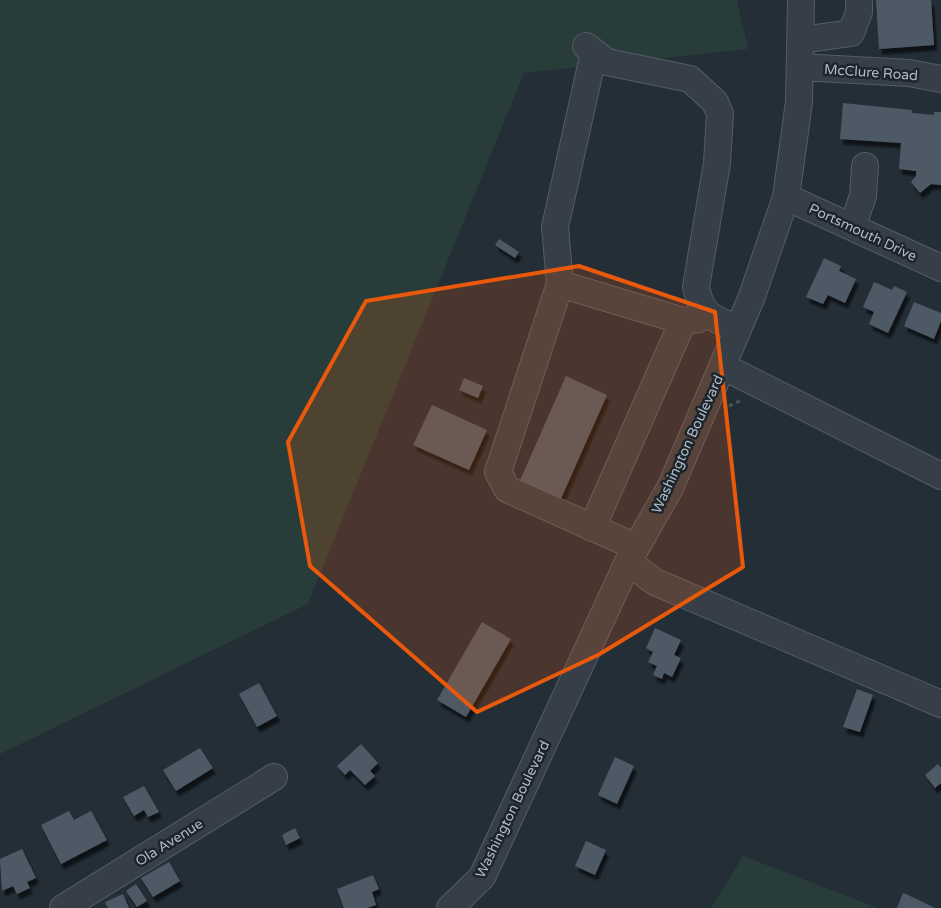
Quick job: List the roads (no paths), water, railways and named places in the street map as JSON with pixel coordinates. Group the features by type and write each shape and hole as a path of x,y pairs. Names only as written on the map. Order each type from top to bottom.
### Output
{"street":[{"name":"Washington Boulevard","path":"450,908 482,877 632,555 670,488 751,300 786,197 799,102 801,0"},
{"path":"801,40 851,34 859,12 859,0"},
{"path":"738,329 713,317 700,306 696,287 717,164 720,114 715,102 690,78 607,62 590,49 555,227 560,284 498,472 506,489 592,528 632,555 655,582 941,704"},
{"name":"McClure Road","path":"800,67 909,73 941,79"},
{"path":"852,227 863,196 865,166"},
{"name":"Portsmouth Drive","path":"786,197 941,268"},
{"path":"560,284 683,320 713,317"},
{"path":"592,528 683,320"},
{"path":"722,366 941,476"},
{"name":"Ola Avenue","path":"63,908 274,777"}]}
